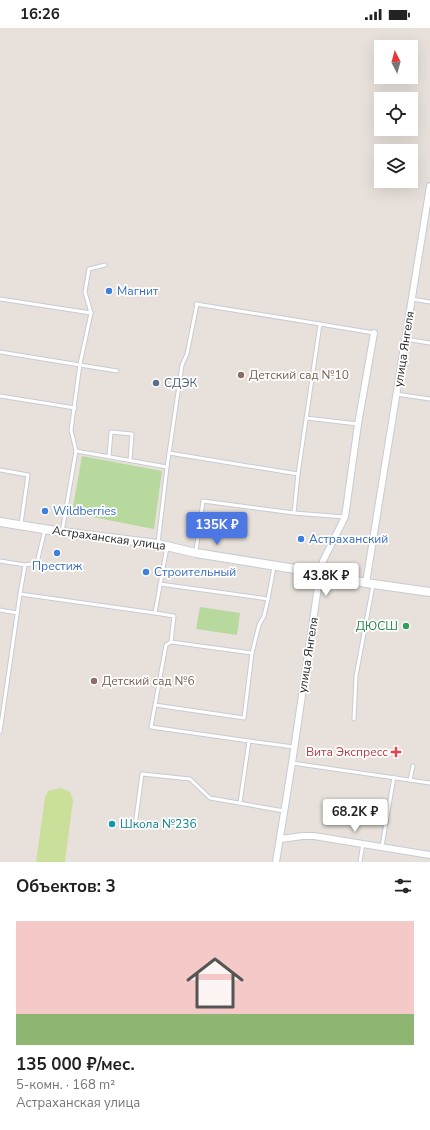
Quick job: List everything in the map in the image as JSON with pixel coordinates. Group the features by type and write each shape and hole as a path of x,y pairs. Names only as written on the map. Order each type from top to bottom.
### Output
{"street":[{"name":"улица Янгеля","path":"370,583 396,394 430,186"},
{"name":"улица Янгеля","path":"276,862 320,573 323,561 345,517 358,424 374,333"},
{"name":"Астраханская улица","path":"0,522 62,532 158,544 196,553 430,592"},
{"path":"280,839 314,836 430,855"}],"lane":[{"path":"62,532 76,451 71,430 80,364 91,313 85,292 89,269 104,265"},
{"path":"412,298 430,302"},
{"path":"0,299 91,313"},
{"path":"158,544 169,452 182,365 187,354 196,304 374,333"},
{"path":"294,513 298,474 320,324"},
{"path":"405,339 430,343"},
{"path":"0,352 117,371"},
{"path":"396,394 430,399"},
{"path":"0,396 75,408"},
{"path":"306,418 358,424"},
{"path":"109,456 111,432 132,434 130,460"},
{"path":"76,451 167,467"},
{"path":"169,452 298,474"},
{"path":"0,470 28,475 20,525"},
{"path":"196,553 203,501 294,513 345,517"},
{"path":"0,561 25,565 37,563 45,529"},
{"path":"155,614 167,547"},
{"path":"0,732 25,565"},
{"path":"155,705 244,718 252,653 259,625 264,616 275,566"},
{"path":"354,719 356,676 370,583"},
{"path":"160,584 268,599"},
{"path":"20,594 174,616 171,642 166,646 151,727 294,746"},
{"path":"0,610 17,613"},
{"path":"171,642 252,653"},
{"path":"240,803 249,741"},
{"path":"292,763 430,783"},
{"path":"410,780 413,766"},
{"path":"135,826 142,774 190,779 210,798 284,811"},
{"path":"382,847 394,777"},
{"path":"360,862 363,843"}],"green space":[{"path":"82,456 162,471 154,529 72,513"},
{"path":"200,607 240,613 237,635 196,629"},
{"path":"61,788 70,792 73,800 65,862 36,862 45,797 48,791"}],"place":[{"name":"Магнит","path":"109,291"},
{"name":"Детский сад №10","path":"241,375"},
{"name":"СДЭК","path":"156,383"},
{"name":"Wildberries","path":"45,511"},
{"name":"Астраханский","path":"301,539"},
{"name":"Престиж","path":"57,553"},
{"name":"Строительный","path":"146,572"},
{"name":"ДЮСШ","path":"406,626"},
{"name":"Детский сад №6","path":"94,681"},
{"name":"Вита Экспресс","path":"396,752"},
{"name":"Школа №236","path":"112,824"}]}
